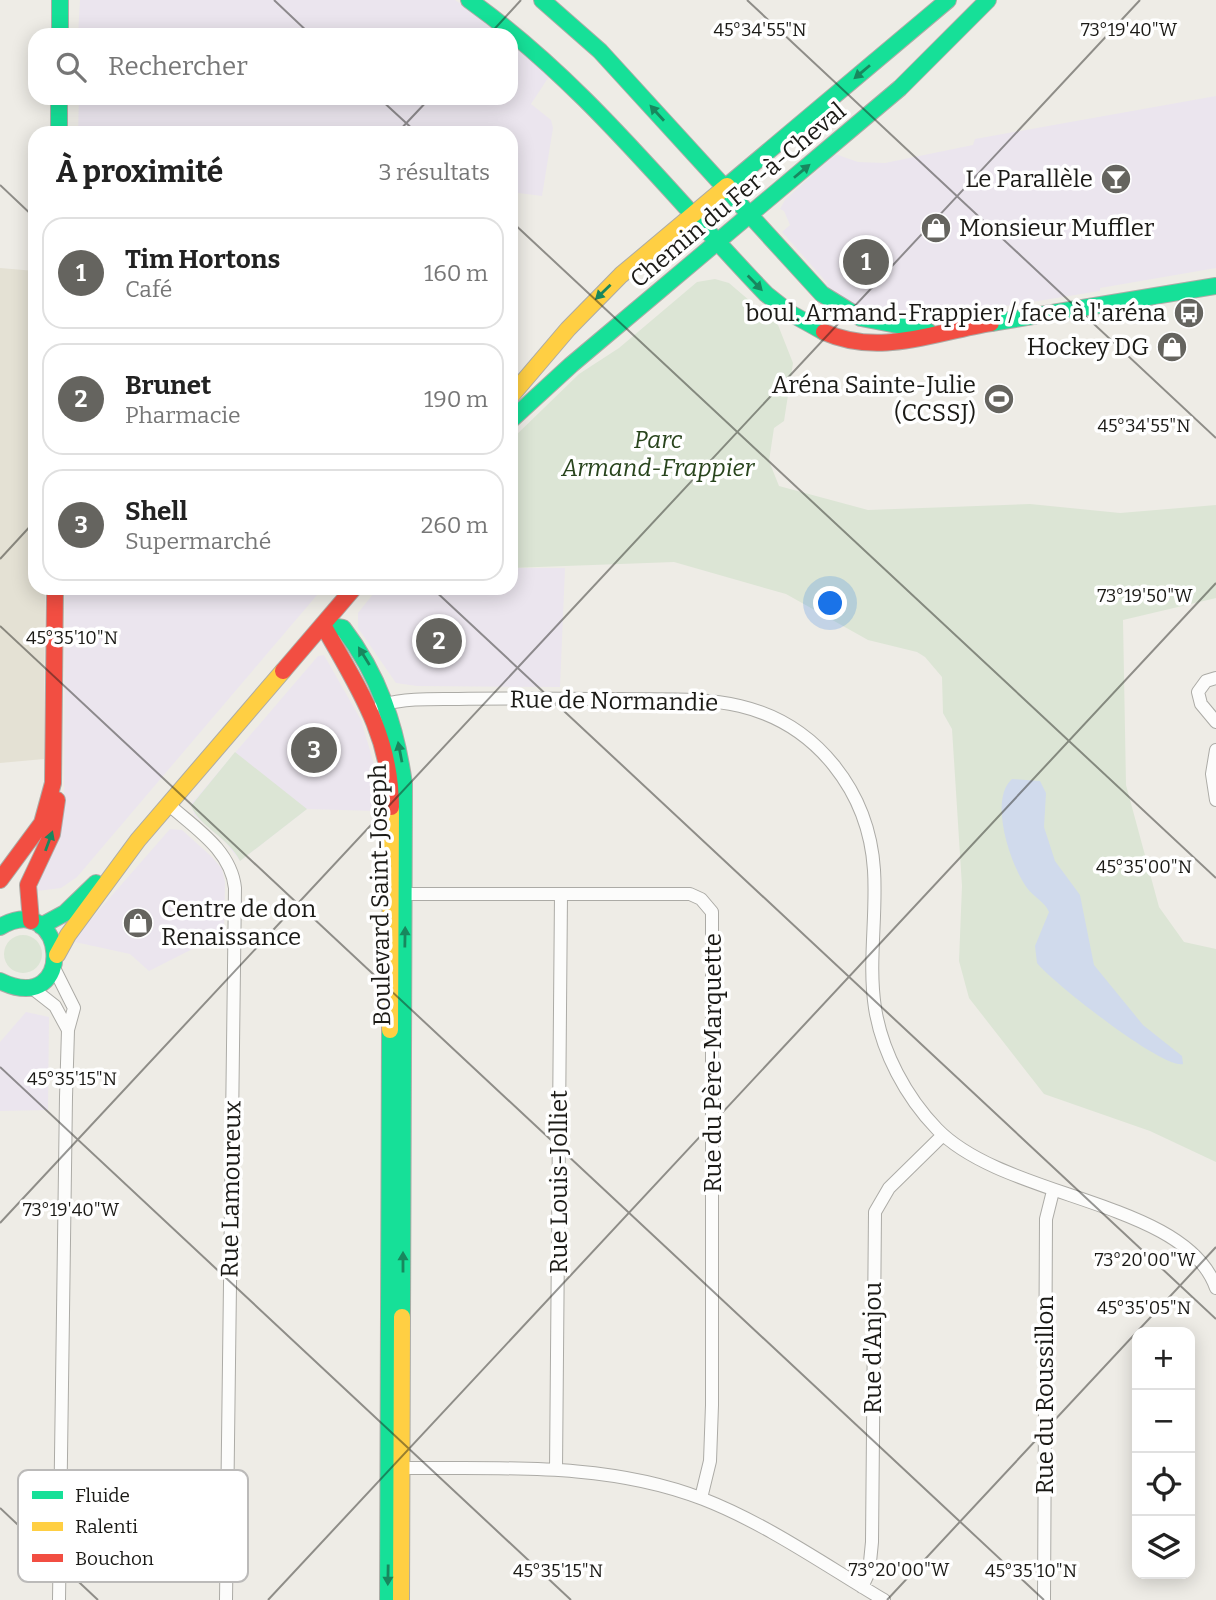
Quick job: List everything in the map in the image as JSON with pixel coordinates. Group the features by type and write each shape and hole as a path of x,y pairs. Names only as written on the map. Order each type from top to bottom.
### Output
{"street":[{"path":"469,0 508,28"},
{"path":"542,0 600,51 817,289 842,308 876,323 935,332"},
{"name":"Chemin du Fer-à-Cheval","path":"518,388 587,308 692,215 948,0"},
{"name":"Chemin du Fer-à-Cheval","path":"518,413 918,72 988,0"},
{"path":"60,28 61,3"},
{"path":"518,35 565,76 776,304 826,333 881,345 935,332 1216,286"},
{"path":"59,105 59,126"},
{"path":"36,923 28,885 48,846 57,811 53,783 55,595"},
{"path":"0,1001 48,978 68,935 138,840 348,595"},
{"name":"Boulevard Saint-Joseph","path":"323,625 343,628 371,668 387,703 400,751 404,784 399,894 395,1468 388,1600"},
{"name":"Boulevard Saint-Joseph","path":"323,625 370,708 381,734 391,783 399,894"},
{"path":"1216,678 1206,681 1198,692 1201,704 1216,722"},
{"name":"Rue de Normandie","path":"370,708 387,703 468,698 712,701 767,715 810,740 846,782 860,809 869,837 874,880 874,995 884,1041 914,1101 943,1135 996,1167 1053,1191 1147,1224 1178,1240 1202,1261 1216,1288"},
{"path":"1216,750 1212,774 1216,800"},
{"path":"0,880 42,823 53,783"},
{"name":"Rue Lamoureux","path":"168,804 224,856 233,872 235,888 228,1470"},
{"path":"36,923 70,909 138,840"},
{"name":"Rue du Père-Marquette","path":"399,894 690,894 705,902 713,917 712,1405 710,1461 701,1498"},
{"name":"Rue Louis-Jolliet","path":"556,1470 561,894"},
{"path":"0,928 18,920 36,923 51,935 56,962 74,1008 68,1030 61,1470"},
{"path":"0,981 25,989 55,1006 68,1030"},
{"name":"Rue d'Anjou","path":"862,1587 869,1572 872,1542 875,1212 889,1188 943,1135"},
{"name":"Rue du Roussillon","path":"1044,1600 1046,1219 1053,1191"},
{"path":"395,1468 556,1470 625,1478 701,1498 761,1526 884,1600"},
{"name":"Boulevard Saint-Joseph","path":"395,1468 401,1600"},
{"path":"59,1582 59,1600"},
{"name":"Rue Lamoureux","path":"226,1582 226,1600"}],"shaded area":[{"path":"80,0 455,0 497,28 78,28"},
{"path":"518,45 554,76 548,78 531,104 551,120 553,128 542,196 518,193 518,126 78,126 79,105 518,105"},
{"path":"1216,96 1216,268 1100,288 1100,291 943,316 898,319 858,308 829,289 824,284 828,284 782,232 790,225 784,211 780,209 785,200 835,154 858,162 885,163 973,145 975,139"},
{"path":"0,268 28,270 28,595 45,595 44,759 0,763"},
{"path":"518,568 565,568 560,687 417,686 396,683 358,628 358,613 372,595 518,595"},
{"path":"65,595 317,595 77,877 61,888 37,891 64,798"},
{"path":"324,655 361,720 374,764 369,776 375,780 377,811 307,809 240,861 225,842 194,815 192,803 318,656"},
{"path":"170,829 182,830 222,869 225,882 224,933 149,971 130,954 75,942 79,933"},
{"path":"26,1012 49,1017 48,1110 0,1111 0,1042"}],"green space":[{"name":"Parc Armand-Frappier","path":"715,279 729,283 778,325 793,363 784,421 774,428 769,461 779,486 868,510 1030,504 1120,513 1216,505 1216,598 1123,620 1126,785 1159,907 1184,942 1216,949 1216,1162 1150,1131 1044,1094 969,998 959,961 962,886 952,729 943,713 942,677 925,657 917,652 868,640 786,594 674,562 518,568 518,433 579,374 619,348 697,282"},
{"path":"235,752 307,809 240,861 191,806"},
{"path":"23,935 36,941 42,954 36,967 23,973 10,967 4,954 10,941"}],"water":[{"path":"1012,779 1040,781 1046,793 1044,827 1055,861 1080,895 1094,965 1143,1025 1182,1056 1183,1064 1171,1062 1153,1053 1108,1023 1037,963 1035,946 1049,912 1021,878 1004,833 1002,802 1005,789"}],"traffic: fast":[{"path":"60,0 60,28"},
{"path":"469,0 506,28"},
{"path":"542,0 600,51 822,294 861,318 928,331"},
{"path":"727,186 948,0"},
{"path":"518,414 571,365 900,88 988,0"},
{"path":"518,38 588,102 766,294 790,313 824,332"},
{"path":"59,105 59,126"},
{"path":"991,323 1216,286"},
{"path":"323,625 343,628 367,664 391,722 404,784 402,1317"},
{"path":"41,926 65,913 96,883"},
{"path":"0,927 22,919 39,924 50,937 54,953 52,970 42,983 25,988 0,981"},
{"path":"388,1600 390,1030"}],"traffic: slow":[{"path":"518,388 568,329 621,275 727,186"},
{"path":"57,955 68,935 138,840 283,671"},
{"path":"390,1030 391,807"},
{"path":"401,1600 402,1317"}],"traffic: jam":[{"path":"824,332 845,339 886,343 991,323"},
{"path":"0,880 42,823 53,783 55,595"},
{"path":"283,671 348,595"},
{"path":"323,625 370,712 385,757 391,807"},
{"path":"31,921 28,885 52,834 57,800"}],"place":[{"name":"Le Parallèle","path":"1116,179"},
{"name":"Monsieur Muffler","path":"936,228"},
{"name":"Tim Hortons","path":"866,262"},
{"name":"boul. Armand-Frappier / face à l'aréna","path":"1189,313"},
{"name":"Hockey DG","path":"1172,347"},
{"name":"Aréna Sainte-Julie (CCSSJ)","path":"999,399"},
{"name":"Brunet","path":"439,641"},
{"name":"Shell","path":"314,750"},
{"name":"Centre de don Renaissance","path":"138,923"}]}
